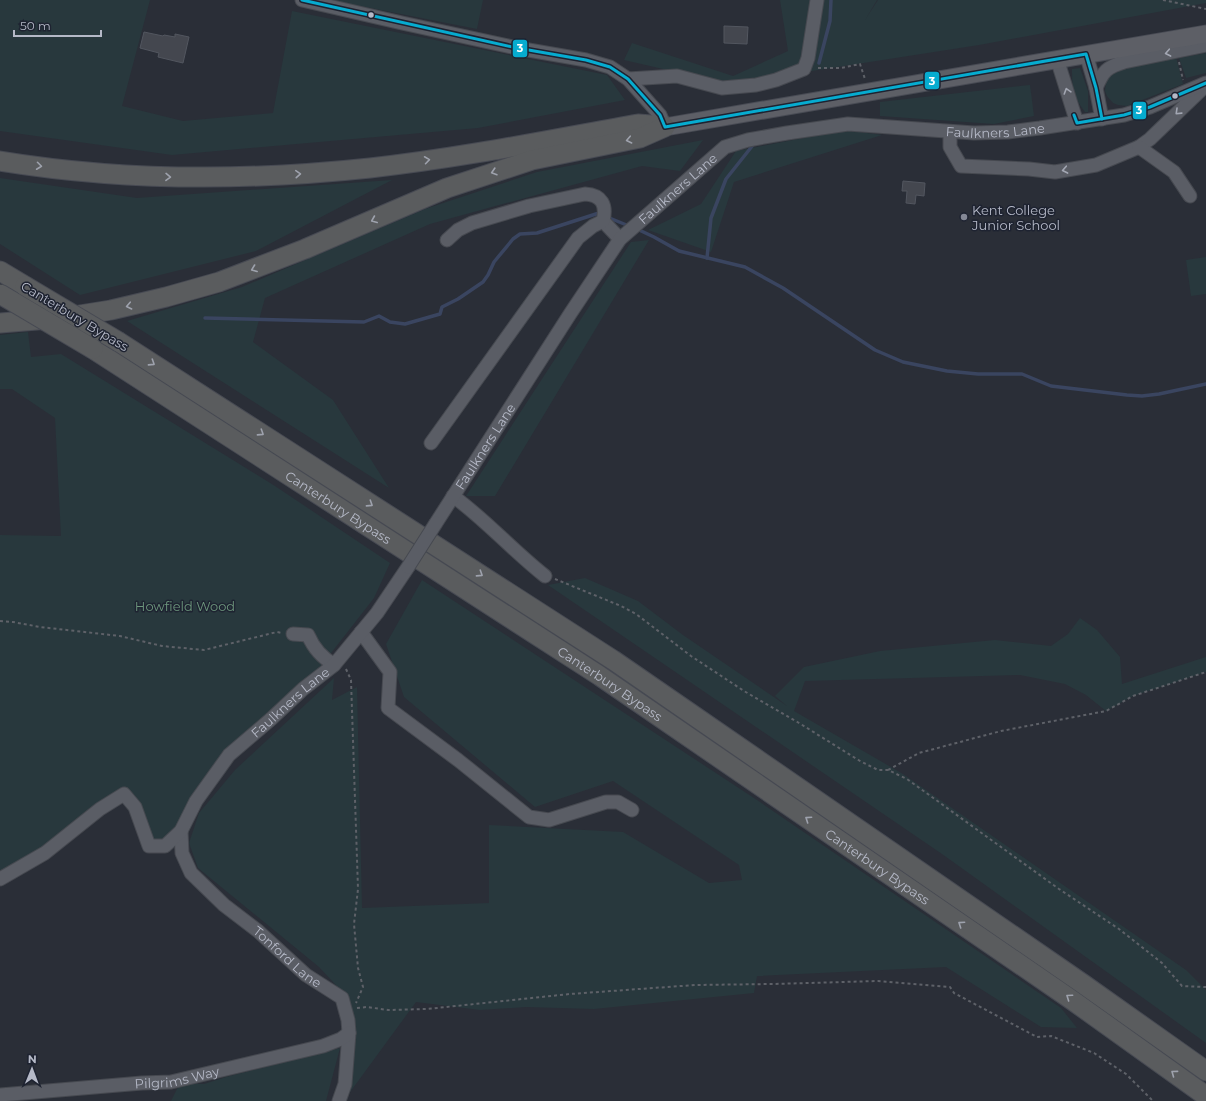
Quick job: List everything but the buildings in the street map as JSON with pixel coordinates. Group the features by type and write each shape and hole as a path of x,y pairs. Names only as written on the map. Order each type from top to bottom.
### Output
{"highway":[{"path":"0,161 130,176 206,177 284,174 370,168 462,155 638,124 665,127"},
{"path":"0,323 60,318 111,310 166,298 212,284 305,249 465,181 532,160 640,138 665,127"},
{"name":"Canterbury Bypass","path":"0,271 119,342 613,660 1083,984 1206,1071"},
{"name":"Canterbury Bypass","path":"0,294 93,349 600,676 1072,1000 1206,1096"}],"main road":[{"path":"665,127 1206,34"}],"street":[{"path":"302,0 402,24 518,48 586,60 610,67 628,79 660,115 665,127"},
{"path":"628,79 678,76 722,88 776,80 804,69 808,58 817,0"},
{"path":"1096,88 1100,77 1106,69 1113,65 1206,45"},
{"path":"1086,54 1096,88 1102,119"},
{"path":"1057,59 1077,122"},
{"path":"950,132 950,147 961,166 1029,169 1055,172 1096,165 1139,146 1150,139 1206,84"},
{"name":"Faulkners Lane","path":"0,879 46,853 100,809 124,794 135,807 149,846 165,846 181,830 196,801 229,755 303,689 334,666 377,613 570,314 623,236 725,147 748,140 848,124 950,132 1008,132 1124,115 1206,84"},
{"path":"1139,146 1174,172 1190,196"},
{"path":"431,444 578,238 603,218 604,208 599,198 593,194 584,194 529,206 472,223 458,230 447,240"},
{"path":"603,218 623,236"},
{"path":"453,496 470,508 526,562 545,576"},
{"path":"361,632 390,672 388,708 458,760 529,817 549,820 606,802 618,802 632,810"},
{"path":"293,634 308,635 313,646 324,659 334,666"},
{"name":"Tonford Lane","path":"181,830 182,853 191,873 224,905 258,931 306,974 342,998 348,1027 345,1084 339,1101"},
{"name":"Pilgrims Way","path":"0,1095 142,1083 171,1082 323,1046 341,1039 348,1027"}],"path":[{"path":"1163,0 1206,9"},
{"path":"1178,56 1184,82"},
{"path":"545,576 615,603 636,614 691,656 744,691 860,761 878,770 888,770 907,779 1059,889 1119,929 1162,963 1182,986 1206,987"},
{"path":"0,621 120,636 162,646 204,650 277,632 293,634"},
{"path":"334,666 346,669 351,680 358,889 354,924 358,968 363,987 348,1027"},
{"path":"888,770 919,753 1001,731 1106,711 1133,696 1206,672"},
{"path":"348,1027 357,1007 388,1010 427,1009 570,994 685,985 878,981 950,987 954,993 1037,1037 1056,1038 1094,1053 1126,1074 1154,1101"}],"green space":[{"path":"0,0 150,0 122,106 183,121 273,113 292,11 607,75 625,100 478,128 172,155 0,131"},
{"path":"330,0 483,0 477,29"},
{"path":"780,0 877,0 865,20 878,0 1206,0 1206,3 979,45 728,84 624,60 632,43 733,76 788,51"},
{"path":"1206,53 1206,73 1186,78 1179,58"},
{"path":"1176,57 1183,84 1127,106 1113,103 1107,96 1105,91 1106,80 1116,69"},
{"path":"1080,68 1088,91 1088,112 1085,112 1078,101 1072,82 1072,69"},
{"path":"1030,85 1034,116 994,124 880,116 880,102"},
{"path":"845,130 882,135 734,182 711,252 648,230 701,204 736,151"},
{"path":"703,140 680,171 642,166 430,224 265,298 253,342 333,400 389,488 127,321 242,287 425,209 537,172"},
{"path":"0,178 137,198 392,180 256,251 80,295 0,244"},
{"path":"649,240 495,496 466,496 631,242"},
{"path":"1206,257 1206,294 1191,296 1186,260"},
{"name":"Howfield Wood","path":"28,332 31,357 61,354 275,486 390,563 374,598 303,689 229,755 165,846 149,846 124,794 0,879 0,535 61,536 55,418 12,389 0,389 0,335"},
{"path":"585,578 638,601 683,635 787,706 775,696 804,667 880,651 995,640 1051,646 1068,634 1080,618 1097,630 1120,657 1122,684 1206,657 1206,672 1133,696 1106,711 1086,695 1065,684 1020,675 805,681 794,711 903,774 1186,970 1206,990 1206,1043 942,854 548,585"},
{"path":"422,580 757,800 1061,1008 1077,1028 1041,1027 946,967 757,976 754,993 594,1009 526,1007 480,1010 416,1002 345,1099 348,998 319,967 198,868 189,843 199,813 235,770 334,678 332,700 357,687 362,908 489,903 489,825 623,832 709,883 742,880 739,865 613,781 535,807 404,697 386,644"},
{"path":"340,1048 326,1101 171,1101 180,1083 204,1084"}],"waterway":[{"path":"819,63 830,21 831,0"},
{"path":"707,258 711,218 726,179 753,145"},
{"path":"205,318 364,322 379,316 390,322 405,324 440,314 442,307 458,299 483,282 494,262 513,239 520,234 537,233 599,213 601,214"},
{"path":"607,217 629,226"},
{"path":"637,229 679,251 745,267 783,288 875,350 903,362 947,371 978,374 1022,374 1051,386 1127,395 1142,396 1159,394 1206,384"}],"transit line":[{"name":"3","path":"302,0 517,48 586,60 610,67 628,79 660,115 665,127 1086,54 1096,88 1102,119"},
{"name":"3","path":"1074,115 1077,123 1124,115 1150,107 1206,83"}],"place":[{"name":"Kent College Junior School","path":"964,217"}]}
